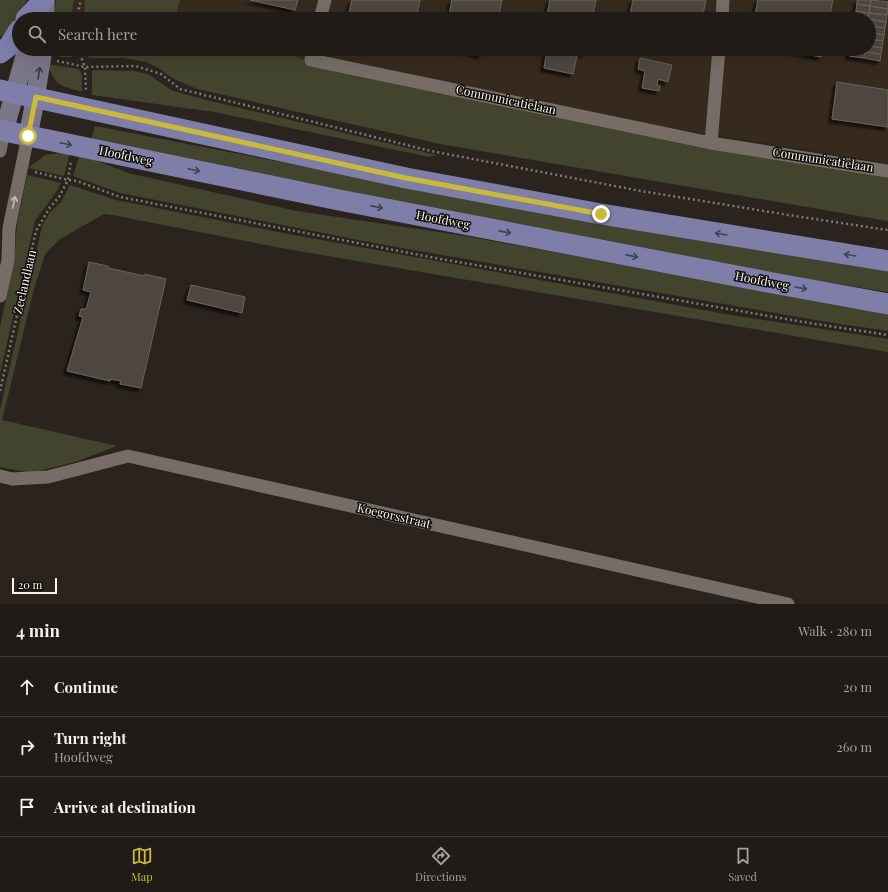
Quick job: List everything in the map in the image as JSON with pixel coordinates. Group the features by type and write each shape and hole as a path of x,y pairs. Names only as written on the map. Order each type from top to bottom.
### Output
{"main road":[{"path":"33,12 45,0"},
{"path":"40,12 45,0"},
{"path":"45,0 45,12"},
{"path":"0,53 9,46 12,41"},
{"path":"2,130 7,92 24,56"},
{"path":"28,136 42,56"},
{"path":"7,92 36,97 406,178 601,214 888,261"},
{"name":"Hoofdweg","path":"2,130 339,200 888,304"}],"street":[{"path":"322,12 325,0"},
{"path":"722,12 723,0"},
{"name":"Communicatielaan","path":"312,56 311,60 711,143 888,171"},
{"path":"711,143 718,56"},
{"path":"0,152 2,130"},
{"name":"Zeelandlaan","path":"0,296 8,260 4,228 28,136"},
{"name":"Koegorsstraat","path":"0,476 12,479 48,477 128,456 788,604"}],"path":[{"path":"78,12 81,0"},
{"path":"81,56 85,67 136,66 161,74 180,89 431,151 641,191 888,230"},
{"name":"Zeelandlaan","path":"0,391 36,232 50,207 59,197 68,180 77,181 120,197 420,255 809,323 888,335"}],"shaded area":[{"path":"0,0 888,0 888,163 221,56 876,56 876,12 12,12"}],"green space":[{"path":"0,0 26,0 22,12 12,12 12,32 8,39 0,36"},
{"path":"56,0 74,0 72,12 55,12"},
{"path":"85,0 180,0 177,12 84,12"},
{"path":"57,56 72,57 61,57"},
{"path":"88,56 294,56 305,60 888,176 888,221 440,144 197,89 174,79 160,69 146,62 123,58 89,58"},
{"path":"48,64 79,69 82,74 82,92 59,84 52,75"},
{"path":"92,70 134,71 148,74 171,90 198,98 437,155 429,157 214,112 92,95"},
{"path":"95,126 388,183 888,269 888,292 788,276 588,240 91,141"},
{"path":"70,152 64,176 28,168 45,155"},
{"path":"80,154 128,173 297,211 465,236 888,312 888,331 827,322 379,244 120,193 73,176"},
{"path":"27,175 61,183 35,221 0,374 0,327 14,261 17,225"},
{"path":"70,185 116,200 278,232 731,315 888,339 888,352 281,248 104,214 60,239 45,254 34,289 2,420 117,446 75,462 31,473 0,467 0,410 42,226 50,212 61,202"}],"building":[{"path":"250,0 298,0 295,10"},
{"path":"352,0 420,0 417,12 349,12"},
{"path":"452,0 502,0 499,12 449,12"},
{"path":"550,0 596,0 593,12 547,12"},
{"path":"633,0 706,0 703,12 630,12"},
{"path":"758,0 833,0 830,12 755,12"},
{"path":"857,0 871,0 870,6 857,4"},
{"path":"871,0 888,2 888,9 870,6"},
{"path":"857,4 870,6 869,12 856,11"},
{"path":"870,6 888,9 887,15 869,12"},
{"path":"876,14 887,15 886,22 876,20"},
{"path":"876,20 886,22 885,28 876,27"},
{"path":"876,27 885,28 884,35 876,33"},
{"path":"876,33 884,35 883,41 876,40"},
{"path":"876,40 883,41 882,48 876,47"},
{"path":"876,47 882,48 881,54 876,53"},
{"path":"876,53 881,54 880,61 864,58 864,56 876,56"},
{"path":"546,56 577,56 573,74 544,68"},
{"path":"849,56 864,56 864,58"},
{"path":"640,58 672,65 668,82 658,79 657,85 660,86 659,91 642,88 645,71 638,69"},
{"path":"837,82 888,90 888,127 832,119"},
{"path":"89,262 108,266 108,268 166,279 141,388 120,384 121,381 110,379 110,381 67,371 83,317 79,316 81,309 86,309 91,292 83,290"},
{"path":"191,285 245,297 242,313 187,300"}],"route":[{"path":"28,136 36,97 406,178 601,214"}]}
